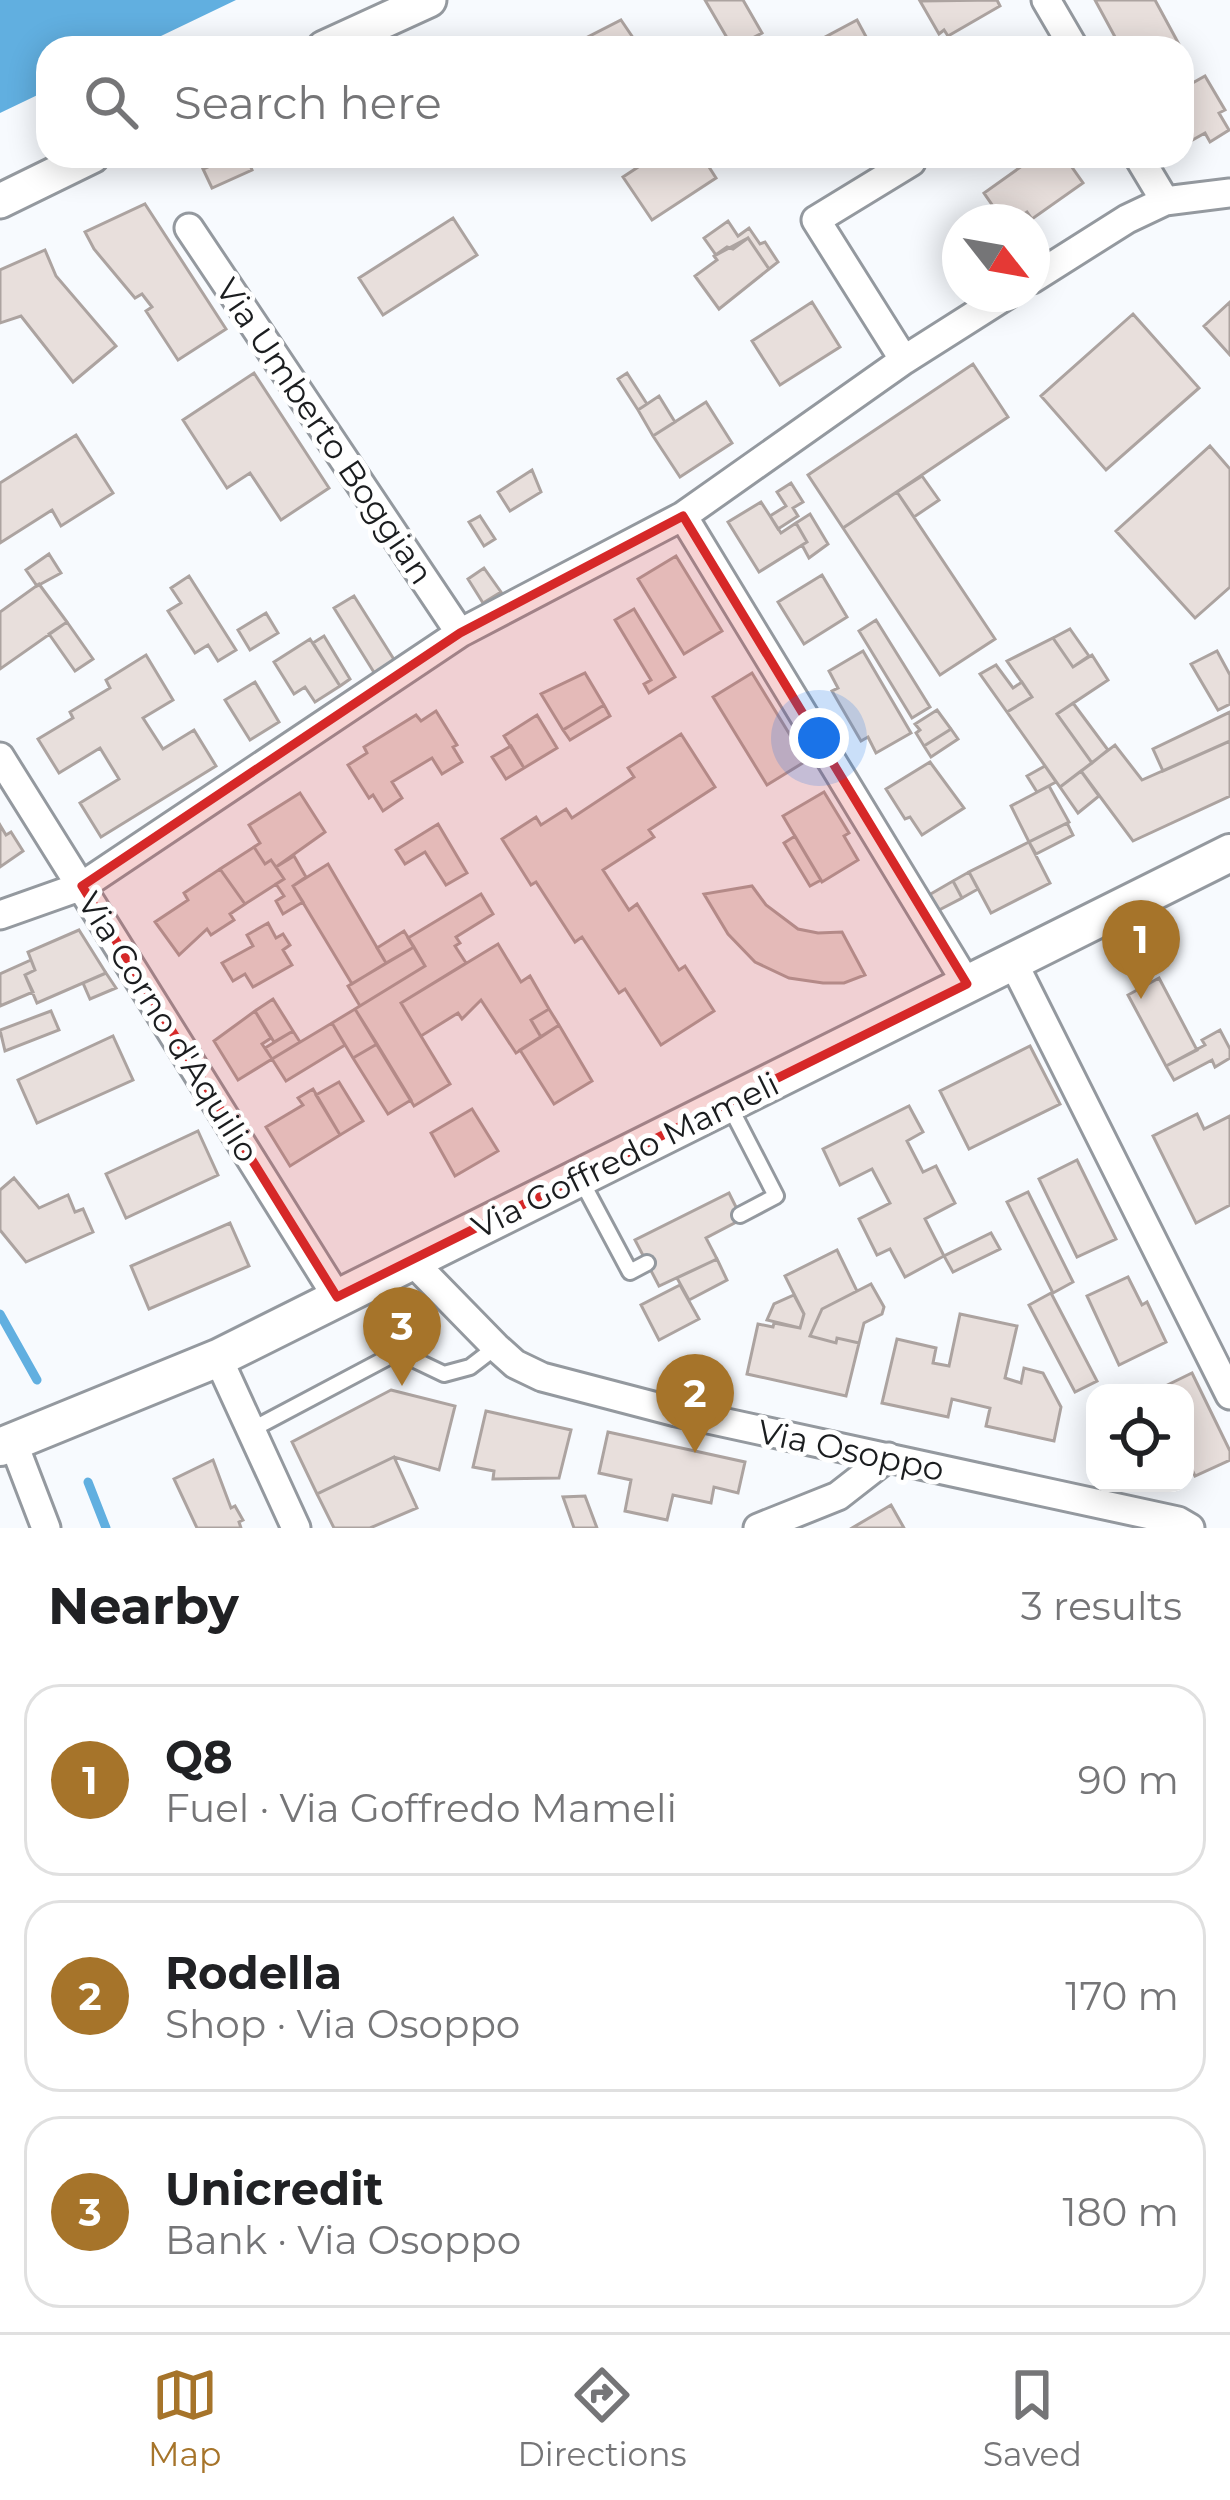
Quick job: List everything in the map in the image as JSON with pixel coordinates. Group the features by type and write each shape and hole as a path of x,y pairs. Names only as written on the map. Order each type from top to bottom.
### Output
{"main road":[{"name":"Via Goffredo Mameli","path":"6,1444 218,1358 1230,853"}],"street":[{"path":"350,36 429,0"},
{"path":"1046,0 1068,36"},
{"path":"0,201 67,168"},
{"path":"901,168 816,220 904,361"},
{"path":"1145,168 1165,201"},
{"path":"1050,268 1165,201 1230,194"},
{"name":"Via Umberto Boggian","path":"190,228 460,633"},
{"path":"0,915 82,886 460,633 682,516 981,312"},
{"path":"682,516 967,984"},
{"name":"Via Corno d'Aquilio","path":"0,757 337,1298"},
{"path":"1013,962 1230,1395"},
{"name":"Via Osoppo","path":"412,1261 515,1364 542,1377 676,1412 1178,1521 1190,1528"},
{"path":"218,1358 296,1528"},
{"name":"Via Goffredo Mameli","path":"6,1444 46,1528"},
{"path":"758,1528 838,1496 888,1457"}],"lane":[{"path":"728,1103 776,1196 740,1215"},
{"path":"580,1177 630,1272 647,1263"},
{"path":"249,1431 398,1352 444,1374 470,1367 496,1347"}],"highlighted area":[{"path":"683,516 967,984 337,1297 82,886 460,633"}],"water":[{"path":"0,0 236,0 161,36 36,36 36,96 0,113"}],"building":[{"path":"705,0 743,0 762,33 726,36"},
{"path":"997,0 1000,6 948,36 944,30 939,34 920,1"},
{"path":"1095,0 1155,0 1174,36 1114,36"},
{"path":"621,20 632,36 590,36"},
{"path":"857,20 866,36 827,36"},
{"path":"1205,76 1225,110 1219,113 1229,130 1210,142 1205,133 1194,139 1194,82"},
{"path":"251,168 252,170 212,188 203,169"},
{"path":"637,168 710,168 716,178 652,220 623,177"},
{"path":"1019,168 1072,168 1083,183 1050,206 992,204 984,193"},
{"path":"145,204 226,329 178,360 146,311 152,307 142,294 135,298 85,232"},
{"path":"453,218 477,255 383,315 359,278"},
{"path":"728,221 738,236 749,228 778,262 769,269 748,238 716,255 704,238"},
{"path":"748,238 769,269 719,309 695,276 717,260 714,256"},
{"path":"45,250 56,276 116,346 73,382 21,316 0,323 0,270"},
{"path":"812,302 840,347 780,385 752,341"},
{"path":"1230,302 1230,355 1204,326"},
{"path":"1133,314 1199,388 1106,470 1041,396"},
{"path":"973,364 1008,417 843,528 808,475"},
{"path":"254,373 329,488 281,520 250,473 227,488 183,420"},
{"path":"627,373 647,404 638,410 618,379"},
{"path":"659,396 675,422 653,436 638,410"},
{"path":"706,402 732,443 680,477 653,436"},
{"path":"76,435 113,493 61,526 52,510 0,543 0,483"},
{"path":"1210,446 1230,469 1230,587 1195,618 1116,531"},
{"path":"532,470 541,492 510,511 498,492"},
{"path":"922,476 939,500 914,517 897,492"},
{"path":"791,483 803,502 793,508 798,516 778,529 770,516 786,506 777,492"},
{"path":"897,492 995,639 940,675 843,528"},
{"path":"761,502 781,533 796,523 807,542 759,572 728,522"},
{"path":"810,514 828,544 809,558 802,545 807,542 796,523"},
{"path":"480,516 495,539 484,546 469,522"},
{"path":"49,554 61,573 37,586 26,570"},
{"path":"676,556 722,631 684,654 638,579"},
{"path":"484,568 501,592 483,603 468,579"},
{"path":"822,575 847,617 804,644 778,602"},
{"path":"189,576 236,650 218,661 208,645 195,653 168,611 181,603 171,588"},
{"path":"39,584 67,622 0,669 0,612"},
{"path":"354,596 400,669 380,682 334,608"},
{"path":"634,609 675,677 649,693 644,684 651,680 615,620"},
{"path":"266,613 278,633 250,650 238,630"},
{"path":"876,620 930,707 912,718 859,631"},
{"path":"67,622 93,659 75,671 49,634"},
{"path":"1070,629 1089,656 1073,667 1053,638"},
{"path":"324,636 350,679 340,686 313,643"},
{"path":"1053,638 1073,667 1092,655 1108,680 1057,714 1092,763 1060,787 1007,712 1032,697 1007,661"},
{"path":"310,639 340,686 315,702 305,687 294,694 274,662"},
{"path":"863,651 911,733 876,753 868,737 861,741 832,691 838,688 829,671"},
{"path":"1217,651 1230,675 1230,704 1218,710 1191,664"},
{"path":"146,655 173,700 143,718 163,749 194,730 216,766 101,837 80,803 119,779 100,748 59,773 38,739 73,718 70,712 110,688 106,680"},
{"path":"996,665 1013,688 1022,682 1032,697 1007,712 980,674"},
{"path":"585,673 604,705 563,730 541,694"},
{"path":"752,673 806,761 767,785 713,697"},
{"path":"255,682 279,722 250,740 225,700"},
{"path":"1073,703 1108,750 1092,763 1057,714"},
{"path":"604,705 610,716 570,740 563,730"},
{"path":"937,710 951,729 924,746 915,724"},
{"path":"436,711 462,762 442,774 432,758 392,782 402,798 383,811 348,765 367,753 364,747 416,715 421,721"},
{"path":"1230,712 1230,741 1163,771 1153,749"},
{"path":"537,715 557,748 524,768 504,736"},
{"path":"951,729 958,739 931,757 924,746"},
{"path":"681,734 715,787 649,830 654,837 603,870 629,910 637,904 679,970 685,966 714,1011 661,1045 625,989 619,993 582,937 575,942 502,839 536,817 541,825 566,809 572,818 634,777 628,768"},
{"path":"1230,741 1230,796 1133,841 1081,771 1115,745 1142,780"},
{"path":"511,746 524,768 506,779 492,757"},
{"path":"930,762 964,808 922,835 886,789"},
{"path":"1045,766 1056,782 1037,792 1027,776"},
{"path":"1081,771 1099,796 1078,813 1060,787"},
{"path":"1049,786 1069,822 1029,842 1011,806"},
{"path":"824,792 849,833 844,836 858,860 822,882 783,816"},
{"path":"300,793 325,832 276,867 271,860 265,864 254,847 260,843 249,825"},
{"path":"1067,823 1073,835 1036,854 1029,842"},
{"path":"438,824 467,873 446,885 425,852 405,864 396,850"},
{"path":"0,825 6,835 11,832 23,851 0,867"},
{"path":"795,836 821,880 810,886 784,843"},
{"path":"1029,842 1050,883 991,913 969,872"},
{"path":"254,847 265,864 271,860 284,879 245,904 220,869"},
{"path":"294,856 306,877 293,886 303,902 283,914 276,901 284,896 276,884 284,879 276,867"},
{"path":"328,864 386,963 352,984 293,886"},
{"path":"220,869 245,904 230,914 234,920 211,935 207,929 179,955 155,922 188,900 184,893"},
{"path":"969,872 978,889 962,898 953,881"},
{"path":"953,881 962,898 939,910 929,895"},
{"path":"752,886 766,905 798,929 842,932 865,975 844,983 823,983 789,978 755,962 728,934 704,894"},
{"path":"481,894 493,914 456,937 460,943 455,946 466,963 401,1003 450,1084 414,1106 355,1009 425,966 408,938"},
{"path":"268,923 276,938 283,934 290,945 283,950 292,965 253,987 245,974 233,981 222,963 253,946 247,935"},
{"path":"79,930 106,973 37,1003 25,975 35,970 28,952"},
{"path":"404,931 414,947 386,963 377,948"},
{"path":"498,944 521,982 530,976 549,1009 531,1020 541,1037 516,1053 481,1000 462,1019 458,1013 421,1036 401,1003"},
{"path":"414,947 425,966 360,1006 348,986"},
{"path":"31,960 35,970 25,975 33,992 0,1006 0,974"},
{"path":"106,973 116,988 90,999 83,983"},
{"path":"1159,978 1197,1050 1166,1066 1128,995"},
{"path":"273,999 293,1031 274,1042 255,1011"},
{"path":"355,1009 377,1044 353,1058 332,1023"},
{"path":"549,1009 559,1025 541,1037 531,1020"},
{"path":"51,1011 59,1030 5,1051 0,1030"},
{"path":"255,1011 271,1038 262,1044 272,1059 238,1080 214,1041"},
{"path":"332,1023 345,1045 286,1081 272,1059"},
{"path":"559,1025 592,1081 554,1104 520,1050"},
{"path":"1220,1030 1230,1058 1215,1067 1212,1060 1174,1080 1166,1066 1205,1045 1202,1040"},
{"path":"293,1031 300,1042 272,1059 265,1048"},
{"path":"113,1036 133,1080 37,1123 18,1080"},
{"path":"377,1044 411,1100 388,1114 353,1058"},
{"path":"1030,1046 1060,1104 969,1149 940,1091"},
{"path":"339,1082 363,1121 340,1135 316,1095"},
{"path":"313,1089 340,1135 290,1166 266,1127 303,1105 298,1098"},
{"path":"909,1106 923,1132 907,1141 923,1172 936,1166 955,1203 925,1219 944,1256 905,1277 890,1249 877,1255 859,1219 890,1203 872,1169 840,1185 823,1149"},
{"path":"472,1109 498,1151 455,1176 431,1133"},
{"path":"1197,1114 1204,1129 1230,1116 1230,1205 1196,1223 1153,1136"},
{"path":"198,1131 218,1175 126,1218 106,1174"},
{"path":"1077,1160 1116,1239 1077,1257 1039,1179"},
{"path":"14,1178 39,1208 68,1195 75,1212 83,1209 93,1232 26,1262 0,1230 0,1190"},
{"path":"1028,1192 1073,1282 1053,1293 1007,1202"},
{"path":"729,1193 742,1219 706,1238 717,1259 659,1286 635,1240"},
{"path":"230,1223 249,1266 149,1309 131,1266"},
{"path":"991,1233 1000,1249 953,1272 944,1256"},
{"path":"837,1250 857,1291 822,1309 810,1336 859,1343 846,1396 747,1374 758,1324 800,1328 804,1314 785,1276"},
{"path":"717,1259 727,1280 689,1300 677,1278"},
{"path":"1128,1277 1142,1305 1147,1302 1166,1342 1119,1365 1087,1296"},
{"path":"871,1284 884,1307 882,1314 864,1323 859,1343 810,1336 822,1309"},
{"path":"680,1285 699,1319 659,1340 641,1305"},
{"path":"1051,1293 1097,1381 1075,1392 1029,1305"},
{"path":"794,1295 804,1314 800,1328 767,1320 774,1304"},
{"path":"960,1314 1017,1326 1005,1378 1021,1383 1024,1368 1043,1373 1061,1407 1054,1441 986,1426 990,1408 952,1399 948,1417 882,1403 897,1339 936,1348 933,1363 949,1366"},
{"path":"1192,1373 1230,1451 1230,1460 1195,1476 1194,1384 1169,1384"},
{"path":"391,1390 455,1406 439,1470 394,1457 317,1494 292,1442"},
{"path":"486,1411 571,1430 559,1478 493,1479 494,1471 473,1467"},
{"path":"608,1432 745,1462 738,1493 714,1487 711,1503 673,1495 667,1520 625,1511 631,1480 599,1473"},
{"path":"394,1457 417,1508 370,1528 334,1528 317,1494"},
{"path":"213,1460 231,1508 235,1506 243,1520 241,1528 197,1528 174,1479"},
{"path":"585,1496 597,1528 574,1528 563,1497"},
{"path":"891,1505 904,1528 852,1528"}],"waterway":[{"path":"0,1314 37,1380"},
{"path":"88,1482 106,1528"}],"place":[{"name":"Q8","path":"1141,999"},
{"name":"Unicredit","path":"402,1386"},
{"name":"Rodella","path":"695,1453"}]}
